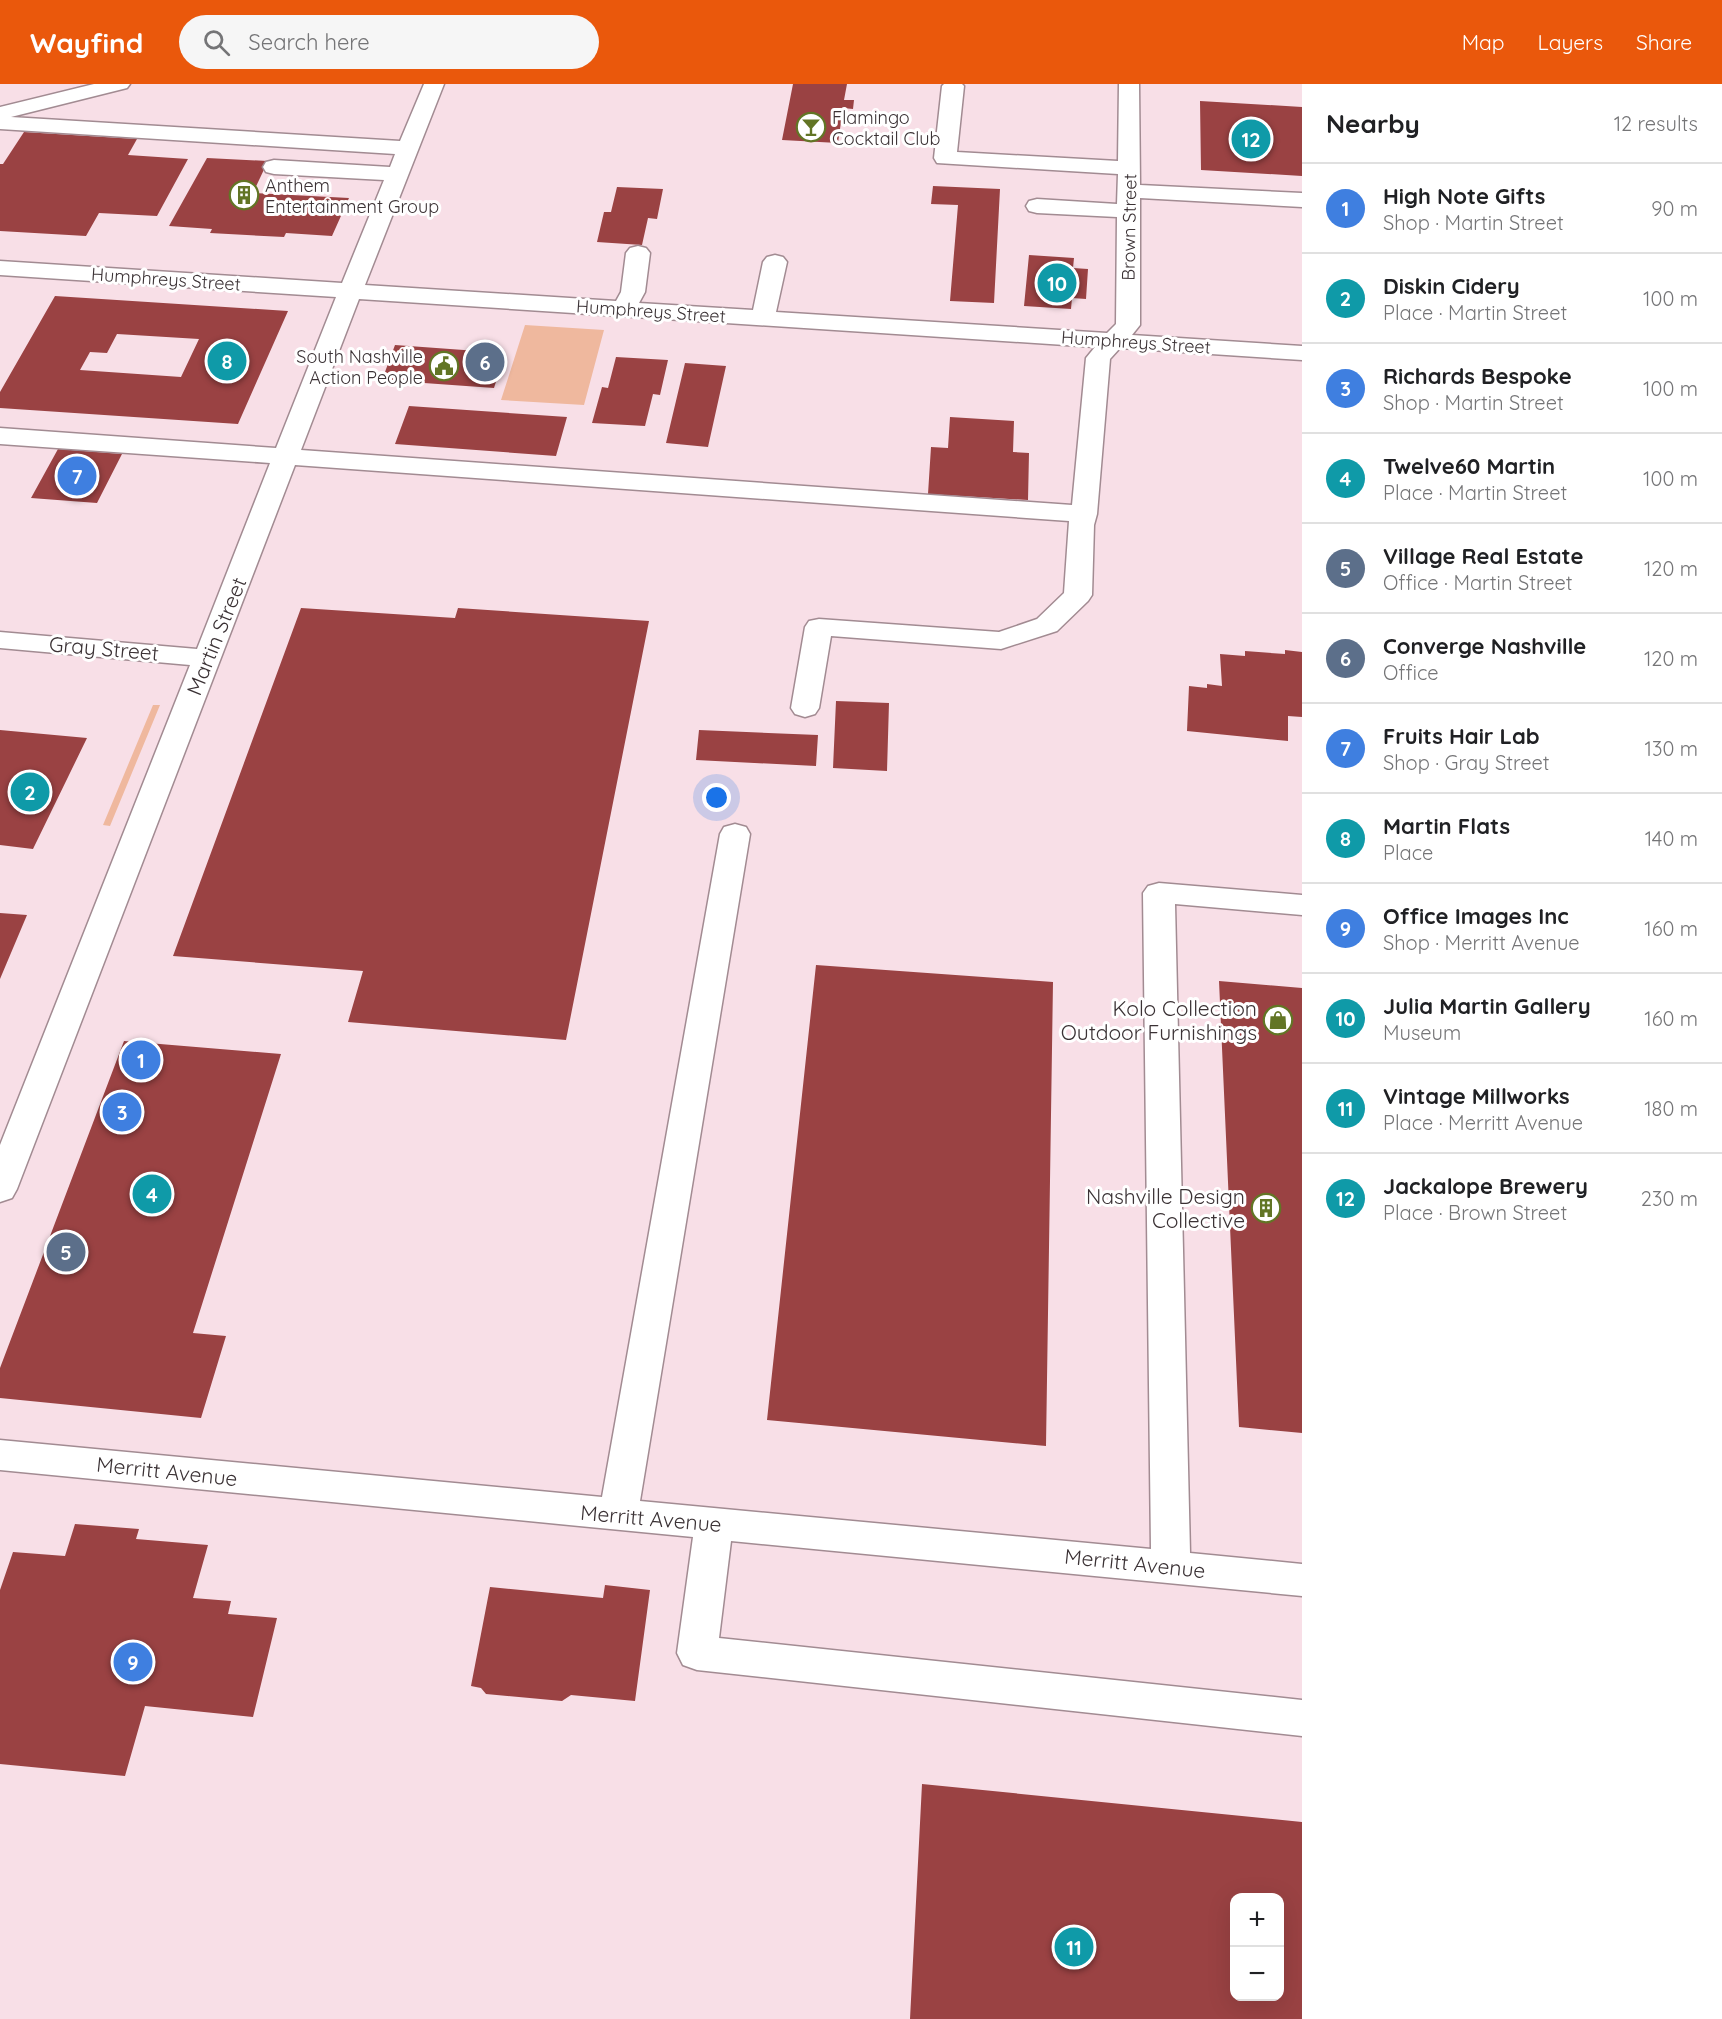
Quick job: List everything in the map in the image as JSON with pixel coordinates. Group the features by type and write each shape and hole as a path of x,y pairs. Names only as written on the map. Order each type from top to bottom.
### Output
{"street":[{"path":"0,114 120,84"},
{"name":"Martin Street","path":"0,1189 350,292 434,84"},
{"name":"Brown Street","path":"1106,350 1128,325 1130,84"},
{"path":"953,86 945,158 1130,168"},
{"path":"0,123 409,148"},
{"path":"274,168 398,174"},
{"path":"1037,206 1129,201 1302,201"},
{"path":"624,309 633,292 638,253"},
{"path":"763,318 775,262"},
{"name":"Humphreys Street","path":"0,268 763,318 1106,350 1302,353"},
{"path":"805,708 819,627 1001,641 1047,625 1078,595 1081,525 1106,350"},
{"path":"0,435 1084,514"},
{"name":"Gray Street","path":"0,640 207,657"},
{"path":"618,1514 735,834"},
{"path":"1171,1567 1159,893 1293,904"},
{"name":"Merritt Avenue","path":"0,1455 1302,1580"},
{"path":"714,1524 697,1653 1302,1718"}],"shaded area":[{"path":"525,325 604,330 584,405 501,400"},
{"path":"153,705 160,705 110,826 103,825"}],"building":[{"path":"793,84 847,84 844,100 854,100 853,109 843,108 838,143 782,140"},
{"path":"1200,101 1302,107 1302,176 1201,170"},
{"path":"24,132 137,139 128,155 188,159 157,216 99,213 86,236 0,231 0,164 3,164"},
{"name":"Anthem Entertainment Group","path":"207,158 268,161 253,193 349,198 332,236 286,233 284,237 210,233 212,229 169,226"},
{"path":"933,186 1000,189 994,303 950,301 958,205 931,204"},
{"path":"617,187 663,189 657,219 648,218 642,245 597,242 604,212 611,212"},
{"path":"1029,255 1074,258 1073,268 1088,269 1086,299 1072,298 1071,309 1024,306"},
{"path":"55,296 288,311 238,424 0,408 0,392","holes":["117,334 199,339 181,377 80,370 90,352 107,353"]},
{"name":"South Nashville Action People","path":"395,345 505,353 494,388 382,380"},
{"path":"616,357 668,360 660,395 653,394 645,426 592,423 602,387 608,388"},
{"path":"685,363 726,366 708,447 666,443"},
{"path":"409,406 567,417 556,456 395,444"},
{"path":"950,417 1014,421 1013,452 1029,453 1028,500 928,494 931,447 948,448"},
{"path":"58,449 122,454 97,503 31,498"},
{"path":"301,608 455,618 458,608 649,621 566,1040 348,1022 363,971 173,956"},
{"path":"1285,650 1302,652 1302,717 1288,716 1288,741 1187,731 1189,686 1207,688 1207,684 1222,686 1220,654 1245,656 1245,651 1285,654"},
{"path":"836,701 889,703 887,771 833,768"},
{"path":"0,730 87,738 33,849 0,845"},
{"path":"699,730 818,735 816,766 696,760"},
{"path":"0,913 27,915 0,979"},
{"path":"816,965 1053,982 1046,1446 767,1420"},
{"name":"Nashville Design Collective","path":"1219,981 1302,988 1302,1433 1239,1427"},
{"path":"124,1041 281,1054 193,1333 226,1336 201,1418 0,1398 0,1368"},
{"path":"75,1524 139,1529 136,1539 208,1545 193,1598 231,1601 228,1614 277,1618 253,1717 145,1706 125,1776 0,1764 0,1590 13,1552 65,1556"},
{"path":"605,1585 650,1590 635,1701 571,1695 562,1701 486,1694 481,1688 471,1686 490,1587 603,1598"},
{"path":"922,1784 1302,1822 1302,2019 910,2019"}],"place":[{"name":"Flamingo Cocktail Club","path":"811,127"},
{"name":"Jackalope Brewery","path":"1251,139"},
{"name":"Anthem Entertainment Group","path":"244,195"},
{"name":"Julia Martin Gallery","path":"1057,283"},
{"name":"Martin Flats","path":"227,361"},
{"name":"Converge Nashville","path":"485,362"},
{"name":"South Nashville Action People","path":"444,366"},
{"name":"Fruits Hair Lab","path":"77,476"},
{"name":"Diskin Cidery","path":"30,792"},
{"name":"Kolo Collection Outdoor Furnishings","path":"1278,1020"},
{"name":"High Note Gifts","path":"141,1060"},
{"name":"Richards Bespoke","path":"122,1112"},
{"name":"Twelve60 Martin","path":"152,1194"},
{"name":"Nashville Design Collective","path":"1266,1208"},
{"name":"Village Real Estate","path":"66,1252"},
{"name":"Office Images Inc","path":"133,1662"},
{"name":"Vintage Millworks","path":"1074,1947"}]}
